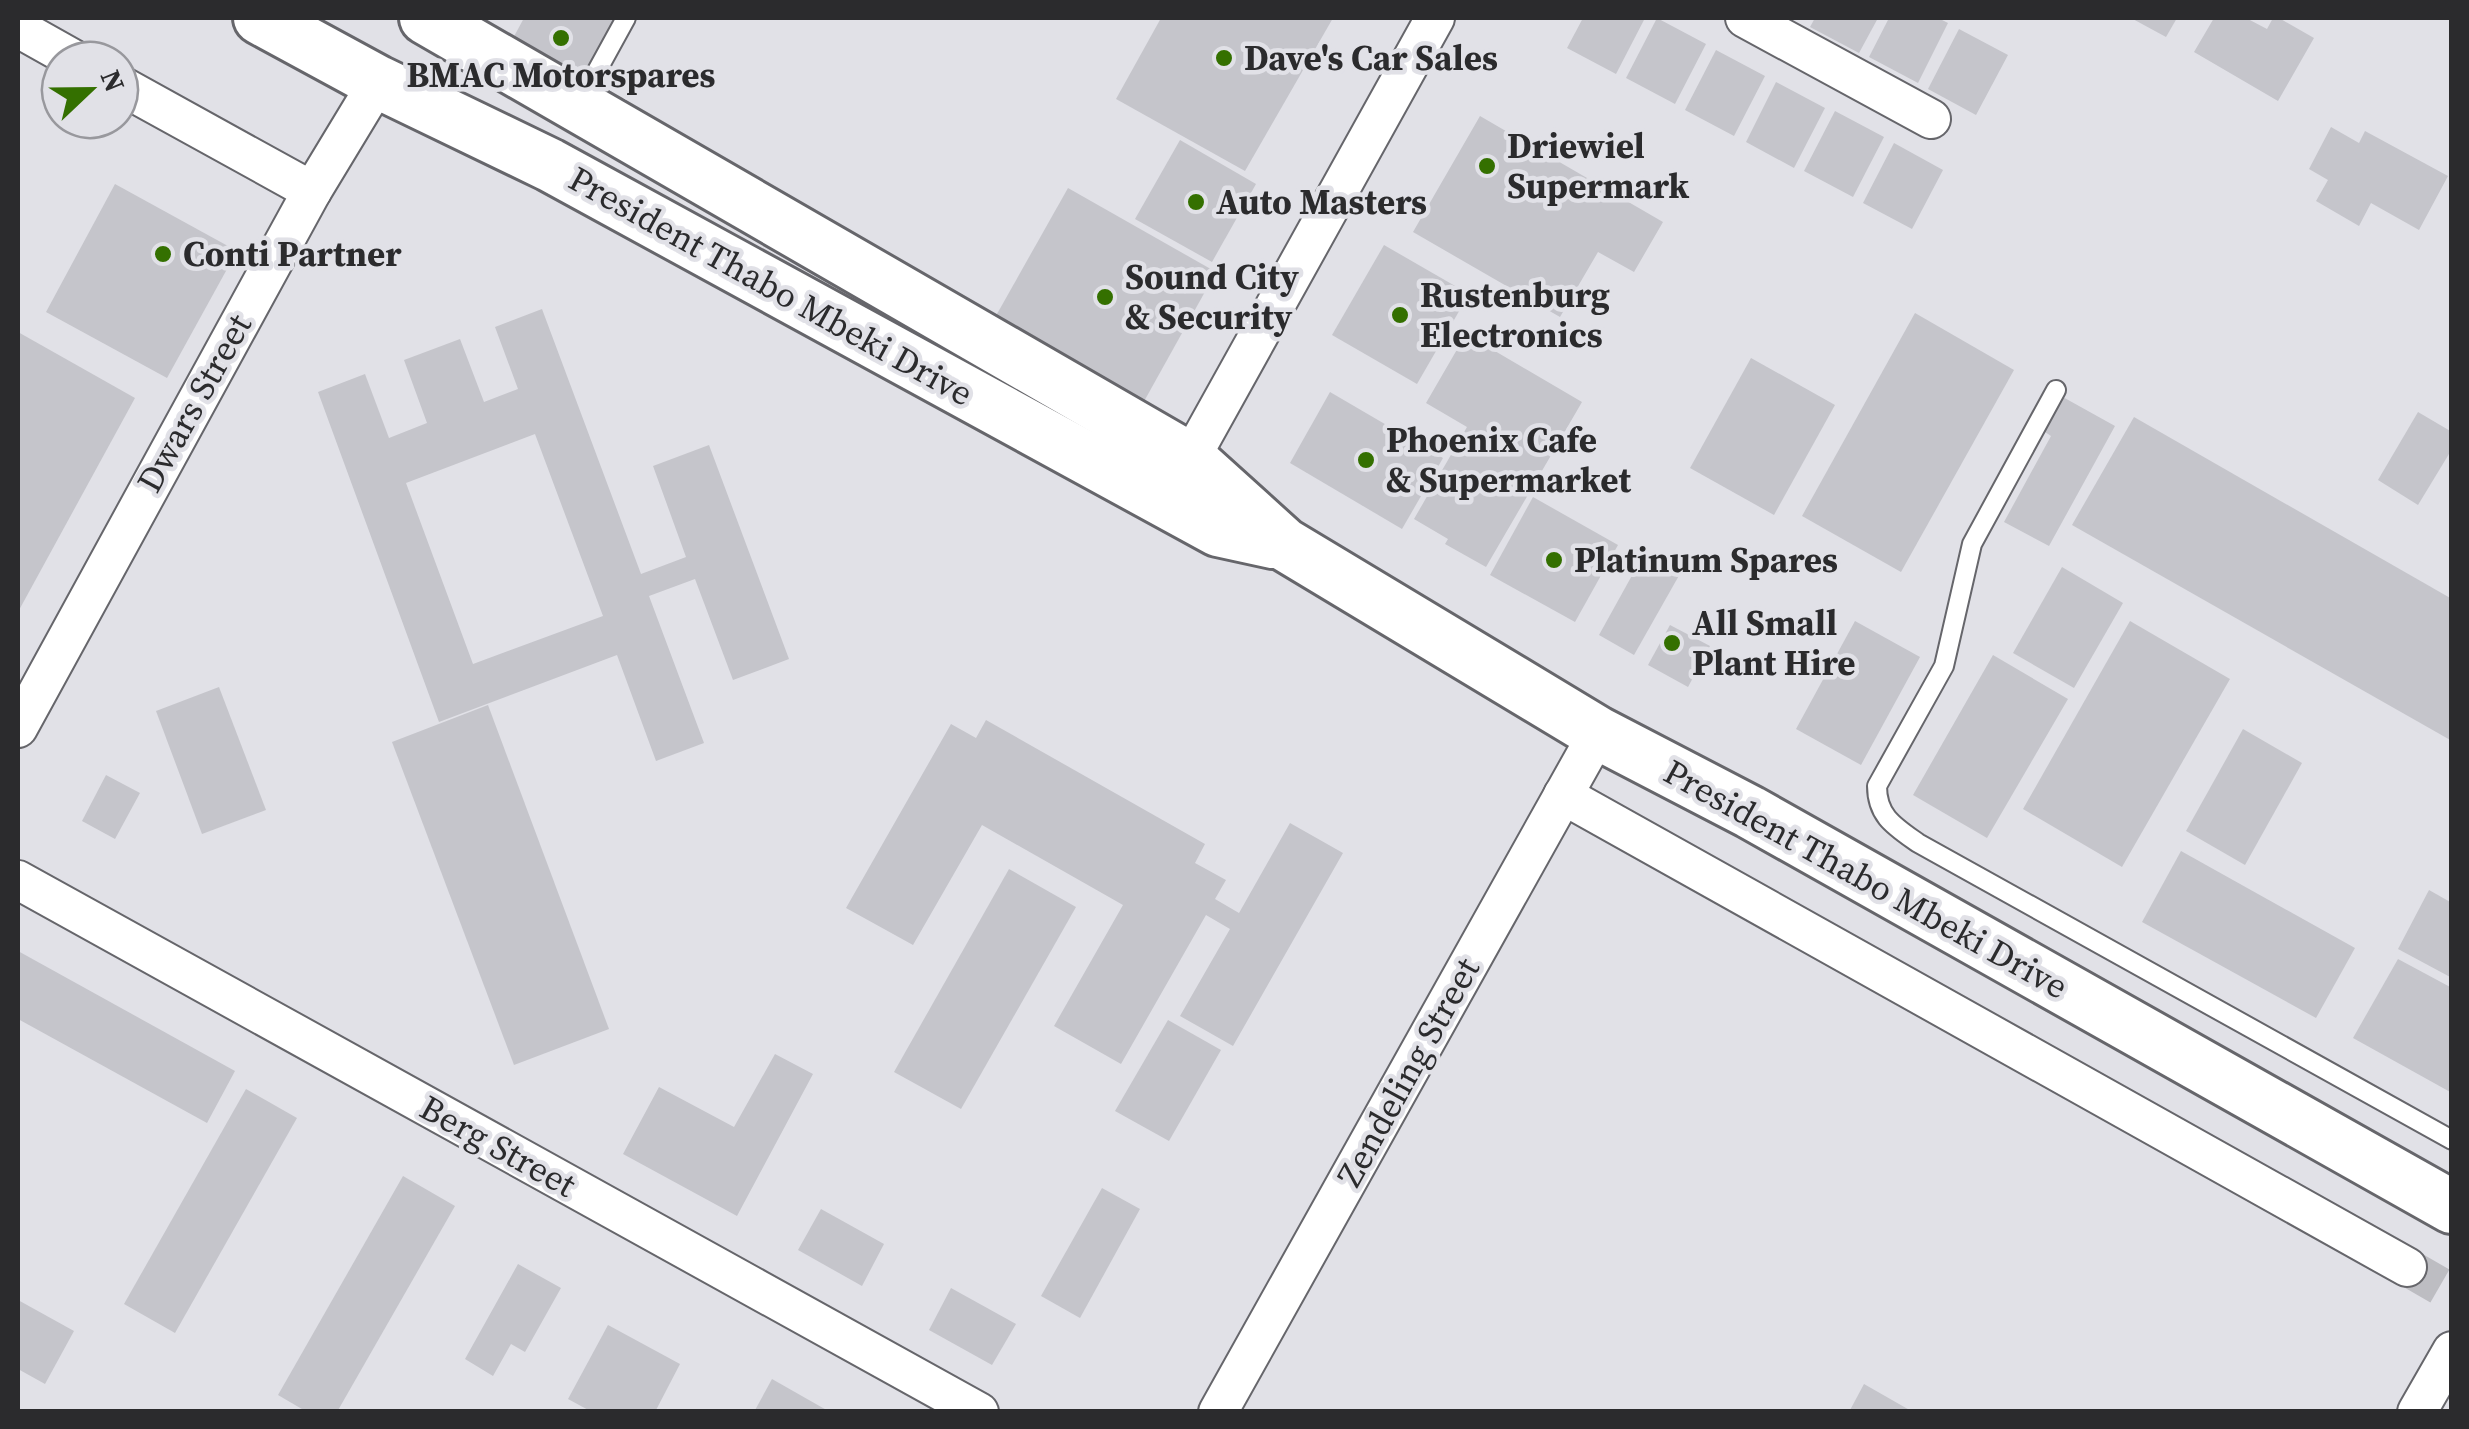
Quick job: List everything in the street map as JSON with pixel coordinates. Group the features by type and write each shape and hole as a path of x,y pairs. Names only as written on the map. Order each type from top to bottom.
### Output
{"street":[{"name":"President Thabo Mbeki Drive","path":"260,18 378,82 550,165 1218,530 1284,544"},
{"name":"President Thabo Mbeki Drive","path":"426,18 1183,455 1284,544 1598,733 1750,812 2452,1208"},
{"path":"1128,482 1162,477 1183,455 1435,18"},
{"path":"1745,18 1931,119"},
{"path":"18,28 40,40"},
{"name":"Dwars Street","path":"18,728 312,191 378,82"},
{"path":"140,96 312,191"},
{"name":"Zendeling Street","path":"1218,1412 1598,733"},
{"path":"1563,795 2407,1267"},
{"name":"Berg Street","path":"18,880 979,1412"},
{"path":"2417,1412 2452,1351"}],"lane":[{"path":"578,107 626,18"},
{"path":"1183,455 1415,18"},
{"path":"2056,390 1972,544 1944,666 1877,786 1877,806 1890,824 1918,843 2452,1140"}],"building":[{"path":"524,18 617,18 582,82 511,42"},
{"name":"Dave's Car Sales","path":"1161,18 1333,18 1245,171 1116,99"},
{"path":"1583,18 1645,18 1616,74 1567,48"},
{"path":"1657,18 1706,44 1675,104 1626,78"},
{"path":"1815,18 1878,18 1859,53 1810,27"},
{"path":"1889,18 1938,18 1948,23 1918,83 1869,57"},
{"path":"2131,18 2177,18 2166,37"},
{"path":"2214,18 2246,18 2267,29 2273,18 2279,18 2314,38 2278,101 2194,52"},
{"path":"1959,29 2008,55 1976,115 1928,89"},
{"path":"1716,50 1765,76 1734,136 1685,110"},
{"path":"1776,82 1825,108 1794,168 1746,142"},
{"path":"1835,111 1884,137 1853,197 1804,171"},
{"path":"1480,116 1663,222 1634,272 1598,252 1560,317 1413,232"},
{"path":"2331,127 2359,143 2365,131 2448,176 2419,230 2371,203 2359,226 2316,201 2328,180 2309,169"},
{"name":"Auto Masters","path":"1180,140 1256,184 1212,262 1135,219"},
{"path":"1894,143 1943,170 1912,229 1863,203"},
{"path":"115,184 237,251 167,378 46,312"},
{"name":"Sound City & Security","path":"1068,188 1216,272 1142,405 993,321"},
{"name":"Rustenburg Electronics","path":"1384,245 1469,294 1417,384 1332,335"},
{"path":"542,309 641,574 686,557 653,466 709,445 789,659 733,680 695,579 649,596 704,743 656,761 617,655 439,722 318,392 365,374 389,438 427,423 404,360 460,339 484,402 518,389 495,327","holes":["535,434 603,616 473,664 406,483"]},
{"path":"1915,313 2014,370 1901,572 1802,516"},
{"path":"18,332 135,398 18,612"},
{"path":"1466,334 1582,402 1486,567 1445,544 1448,539 1414,519 1467,427 1426,403"},
{"path":"1751,358 1835,405 1774,515 1690,468"},
{"name":"Phoenix Cafe & Supermarket","path":"1330,392 1443,458 1402,529 1290,463"},
{"path":"2061,396 2115,426 2049,546 2004,522 2051,436 2042,430"},
{"path":"2418,412 2452,432 2452,449 2418,505 2378,480"},
{"path":"2134,417 2452,599 2452,741 2072,525"},
{"name":"Platinum Spares","path":"1533,497 1618,545 1575,622 1490,575"},
{"path":"1645,552 1681,572 1634,655 1599,635"},
{"path":"2062,567 2123,603 2074,688 2013,653"},
{"path":"1855,621 1920,657 1861,765 1796,729"},
{"path":"2130,621 2230,679 2122,867 2023,809"},
{"path":"1670,625 1710,646 1688,687 1648,665"},
{"path":"1993,655 2068,699 1987,838 1913,795"},
{"path":"219,687 266,810 202,834 156,711"},
{"path":"488,705 609,1029 514,1065 392,742"},
{"path":"986,720 1205,844 1195,863 1226,880 1215,899 1239,913 1290,823 1343,853 1233,1046 1180,1016 1230,929 1206,915 1121,1064 1054,1026 1123,905 982,825 913,945 846,908 951,724 976,738"},
{"path":"2243,729 2302,763 2245,865 2186,831"},
{"path":"106,775 140,793 115,839 82,821"},
{"path":"2181,851 2355,948 2316,1018 2142,922"},
{"path":"1009,869 1076,907 961,1109 894,1072"},
{"path":"2429,890 2452,903 2452,978 2398,949"},
{"path":"18,951 235,1071 207,1123 18,1019"},
{"path":"2398,959 2452,988 2452,1093 2353,1038"},
{"path":"1168,1020 1221,1050 1169,1141 1115,1111"},
{"path":"775,1054 813,1074 737,1216 623,1154 659,1087 734,1127"},
{"path":"246,1089 297,1118 175,1333 124,1304"},
{"path":"403,1176 455,1206 337,1412 307,1412 278,1395"},
{"path":"1102,1188 1140,1209 1080,1318 1041,1296"},
{"path":"821,1209 884,1244 862,1286 798,1250"},
{"path":"518,1264 561,1288 525,1352 511,1344 493,1376 465,1359"},
{"path":"951,1288 1016,1324 992,1365 929,1330"},
{"path":"18,1300 74,1331 45,1384 18,1369"},
{"path":"608,1325 680,1364 655,1412 592,1412 568,1399"},
{"path":"772,1379 830,1412 754,1412"},
{"path":"1864,1384 1913,1412 1849,1412"}],"tunnel":[{"path":"2407,1267 2452,1293"}],"place":[{"name":"BMAC Motorspares","path":"561,38"},
{"name":"Dave's Car Sales","path":"1224,58"},
{"name":"Driewiel Supermark","path":"1487,166"},
{"name":"Auto Masters","path":"1196,202"},
{"name":"Conti Partner","path":"163,254"},
{"name":"Sound City & Security","path":"1105,297"},
{"name":"Rustenburg Electronics","path":"1400,315"},
{"name":"Phoenix Cafe & Supermarket","path":"1366,460"},
{"name":"Platinum Spares","path":"1554,560"},
{"name":"All Small Plant Hire","path":"1672,643"}]}
